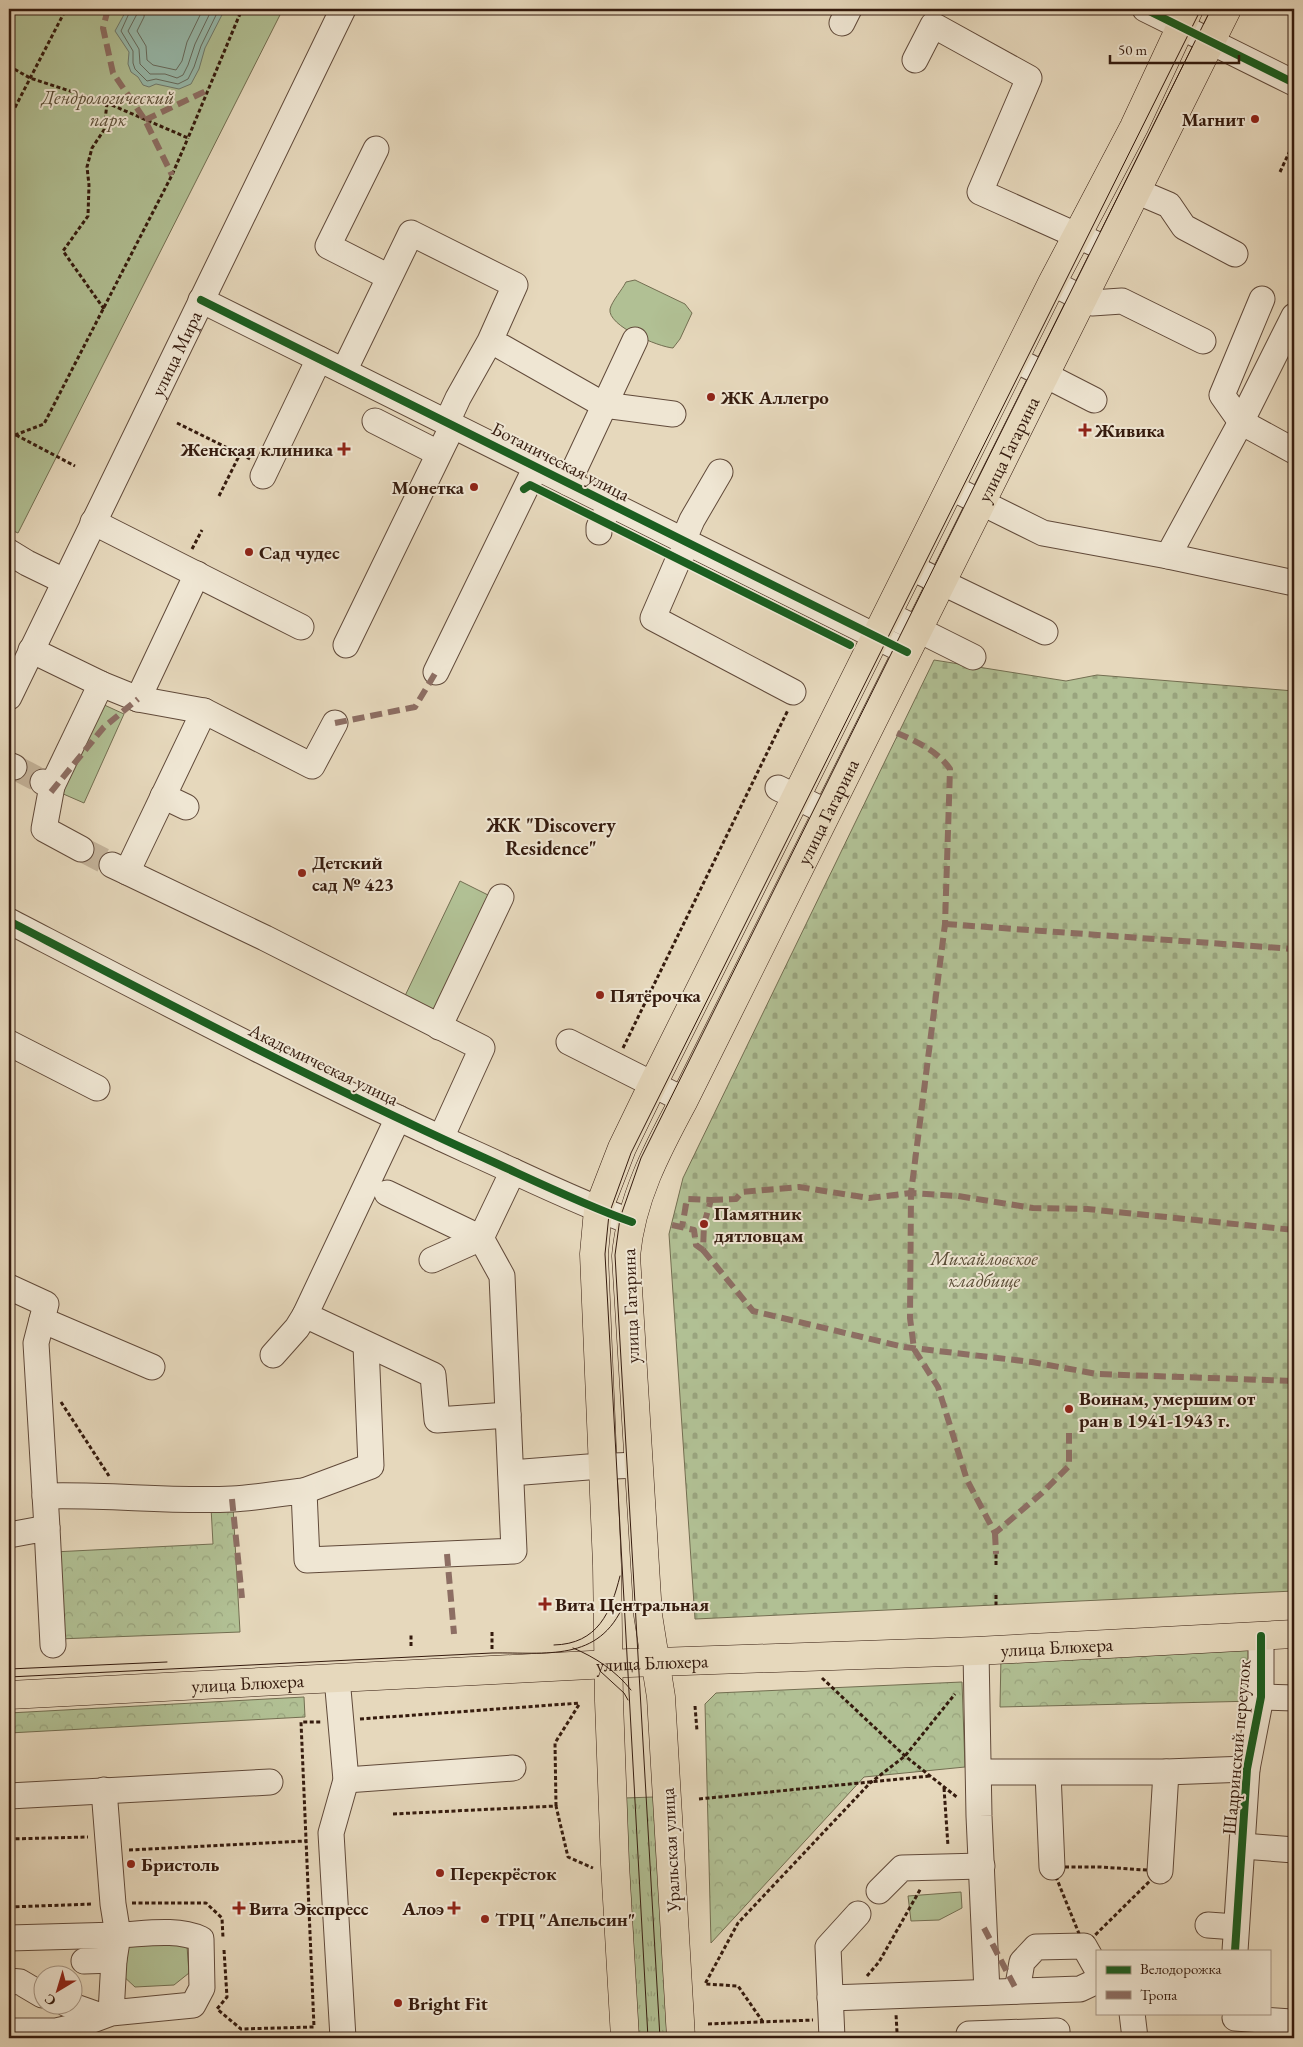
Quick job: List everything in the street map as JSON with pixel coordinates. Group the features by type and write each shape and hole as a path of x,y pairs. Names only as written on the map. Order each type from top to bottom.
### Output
{"main road":[{"name":"улица Гагарина","path":"656,1662 648,1615 626,1256 632,1222 651,1162 684,1100 1227,9"},
{"name":"улица Гагарина","path":"608,1664 607,1565 594,1254 598,1210 622,1148 787,792 881,625 1052,283 1134,127 1185,18"},
{"name":"улица Блюхера","path":"9,1695 656,1662 976,1660 1294,1634"},
{"name":"Уральская улица","path":"656,1662 661,1697 681,2038"},
{"path":"608,1664 615,1864 625,2038"}],"street":[{"name":"улица Мира","path":"9,697 64,580 344,9"},
{"path":"1145,9 1185,18 1210,42 1294,83"},
{"path":"915,60 932,25 1029,78 980,192 1107,249"},
{"path":"376,149 328,246 389,277"},
{"path":"1136,191 1193,214"},
{"path":"1169,205 1184,227 1235,254"},
{"path":"344,371 411,233 516,285 346,646"},
{"path":"1052,283 1092,303 1122,301 1203,341"},
{"path":"1262,299 1222,395 1241,422 1294,451"},
{"name":"Ботаническая улица","path":"201,300 685,542 912,640 973,656"},
{"path":"1168,556 1241,422 1294,316"},
{"path":"568,483 635,340"},
{"path":"502,347 604,405 673,414"},
{"path":"265,472 319,359"},
{"path":"1014,359 1094,400"},
{"path":"375,421 438,453"},
{"path":"436,672 536,467"},
{"path":"720,472 692,520 676,565 653,618 793,697"},
{"path":"950,487 1043,533 1168,556 1294,583"},
{"path":"599,532 599,527 611,504"},
{"path":"93,522 300,627"},
{"path":"9,552 27,563 64,580"},
{"path":"910,567 1044,632"},
{"path":"138,699 197,574"},
{"path":"31,650 101,684 138,699 204,711 312,766 335,722"},
{"path":"81,849 44,829 48,784 101,684"},
{"path":"204,711 163,796 119,868 265,938 482,1048 441,1138"},
{"path":"787,792 827,812"},
{"path":"163,796 186,807"},
{"path":"439,1027 501,897"},
{"name":"Академическая улица","path":"9,921 197,1019 398,1118 598,1210 632,1222"},
{"path":"569,1042 684,1100"},
{"path":"9,1043 97,1088"},
{"path":"273,1355 297,1328 305,1315 398,1118"},
{"path":"432,1260 481,1238 513,1170"},
{"path":"304,1491 307,1560 514,1551 502,1276 481,1238 387,1193"},
{"path":"9,1288 46,1304 36,1343 52,1645"},
{"path":"305,1315 433,1375 436,1420 508,1415"},
{"path":"42,1320 152,1368"},
{"path":"45,1496 81,1495 123,1498 232,1499 304,1491 371,1466 366,1345"},
{"path":"511,1473 639,1465"},
{"path":"9,1534 47,1528"},
{"name":"Шадринский переулок","path":"1236,1939 1247,1769 1261,1697 1261,1636"},
{"path":"976,1660 979,1816 982,1866 977,1993 969,2036 1057,2031 1057,2038"},
{"path":"337,1678 346,1780 331,1833 343,2038"},
{"path":"1261,1697 1294,1698"},
{"path":"346,1780 514,1768"},
{"path":"979,1772 1166,1772 1247,1769"},
{"path":"1160,1871 1166,1772"},
{"path":"1048,1773 1052,1867"},
{"path":"9,1796 270,1782"},
{"path":"104,1790 113,1904 118,1935 106,2014"},
{"path":"1243,1846 1294,1850"},
{"path":"879,1891 902,1868 982,1866"},
{"path":"858,1914 828,1947 835,2014 977,1993 1080,1989 1096,1981"},
{"path":"1208,1925 1236,1939"},
{"path":"9,1938 172,1932 190,1934 201,1939 202,1988 193,2005 106,2014 74,2027 56,2031 9,2031"},
{"path":"1017,1991 1022,1962 1036,1947 1084,1946 1096,1967"},
{"path":"84,1961 114,1960"},
{"path":"9,1981 20,1982 32,1989"},
{"path":"82,2008 106,2014"},
{"path":"1132,2014 1135,2038"},
{"path":"1234,2023 1291,2022 1290,2038"}],"path":[{"path":"9,119 66,9"},
{"path":"15,435 44,424 172,175 242,9"},
{"path":"9,66 30,78 107,103 188,138"},
{"path":"104,309 63,251 88,216 89,185 87,166 92,148 104,130 107,103"},
{"path":"1280,172 1294,142"},
{"path":"176,423 240,454 265,472"},
{"path":"9,432 75,466"},
{"path":"219,496 240,454"},
{"path":"615,1064 793,697"},
{"path":"59,1399 123,1498"},
{"path":"996,1554 996,1565"},
{"path":"996,1595 996,1605"},
{"path":"492,1632 493,1643"},
{"path":"411,1635 411,1646"},
{"path":"763,2022 738,1986 705,1984 738,1923 870,1783 905,1756 976,1660"},
{"path":"820,1676 905,1756 979,1816"},
{"path":"226,2017 241,2029 314,2027 301,1722 341,1721 580,1703 555,1743 556,1806 568,1857 593,1868"},
{"path":"695,1706 697,1731"},
{"path":"699,1799 930,1776"},
{"path":"708,2024 763,2022 835,2014 879,1962 924,1883 944,1867 944,1787"},
{"path":"392,1814 556,1806"},
{"path":"9,1839 108,1836 116,1850 305,1841"},
{"path":"1052,1867 1101,1867 1160,1871 1084,1946 1052,1867"},
{"path":"9,1907 82,1905"}],"green space":[{"name":"Дендрологический парк","path":"9,9 283,9 18,533 9,529"},
{"path":"635,280 685,304 692,313 680,339 673,348 646,340 625,329 611,316 611,306 626,282"},
{"name":"Михайловское кладбище","path":"934,660 1066,681 1097,675 1294,691 1294,1591 695,1619 669,1234 683,1178"},
{"path":"100,703 124,714 84,803 61,793"},
{"path":"460,881 490,896 434,1014 403,1000"},
{"path":"233,1506 240,1632 58,1639 53,1552 213,1544 211,1507"},
{"path":"1255,1648 1257,1701 1000,1707 1001,1656"},
{"path":"962,1682 965,1767 864,1777 711,1943 705,1704 716,1693"},
{"path":"304,1697 305,1717 9,1733 9,1713"},
{"path":"654,1797 668,2038 638,2038 624,1798"},
{"path":"961,1892 962,1908 939,1920 911,1921 908,1896"},
{"path":"130,1925 186,1933 189,1973 174,1985 135,1987 121,1974"}],"water":[{"path":"127,9 225,9 205,48 199,69 191,84 179,89 156,84 149,87 143,85 138,77 131,72 128,64 129,52 115,31"}],"tunnel":[{"path":"14,767 43,782"},
{"path":"81,849 112,865"}],"tram line":[{"path":"648,2038 605,1254 609,1214 631,1153 1201,9"},
{"path":"660,2038 615,1255 620,1218 641,1158 1211,9"},
{"path":"554,1645 582,1639 600,1624 612,1602 620,1576"},
{"path":"9,1677 492,1653 551,1653 585,1645 600,1636 613,1623 624,1604"},
{"path":"573,1648 605,1665 631,1690"},
{"path":"9,1669 167,1662"},
{"path":"600,1671 624,1693 628,1700"}],"marked path":[{"path":"108,9 103,28 113,73 145,120 172,175"},
{"path":"145,120 210,89"},
{"path":"335,723 415,707 436,672"},
{"path":"51,792 104,727 138,699"},
{"path":"897,733 933,752 950,769 945,924 911,1193 910,1318 914,1349 938,1387 967,1480 995,1533 1042,1493 1069,1466 1069,1433"},
{"path":"945,924 1294,949"},
{"path":"711,1200 736,1199 742,1192 799,1187 869,1198 911,1193 958,1196 1033,1208 1087,1209 1294,1230"},
{"path":"672,1225 694,1230 696,1245 703,1250 704,1224 711,1200 687,1199 682,1227"},
{"path":"703,1250 753,1311 904,1347 1032,1362 1097,1374 1294,1381"},
{"path":"232,1499 242,1598"},
{"path":"995,1533 996,1554"},
{"path":"447,1554 454,1634"},
{"path":"984,1928 1017,1991"}],"cycle path":[{"path":"1145,9 1294,83"},
{"path":"201,300 907,652"},
{"path":"524,489 530,485 850,645"},
{"path":"9,921 353,1096 550,1188 632,1222"},
{"path":"1235,1950 1247,1769 1261,1697 1261,1636"}],"place":[{"name":"Магнит","path":"1255,119"},
{"name":"ЖК Аллегро","path":"711,397"},
{"name":"Живика","path":"1085,430"},
{"name":"Женская клиника","path":"344,449"},
{"name":"Монетка","path":"474,487"},
{"name":"Сад чудес","path":"249,552"},
{"name":"Детский сад № 423","path":"302,873"},
{"name":"Пятёрочка","path":"600,995"},
{"name":"Памятник дятловцам","path":"704,1224"},
{"name":"Воинам, умершим от ран в 1941-1943 г.","path":"1069,1409"},
{"name":"Вита Центральная","path":"545,1604"},
{"name":"Бристоль","path":"131,1864"},
{"name":"Перекрёсток","path":"440,1873"},
{"name":"Вита Экспресс","path":"239,1908"},
{"name":"Алоэ","path":"454,1908"},
{"name":"ТРЦ \"Апельсин\"","path":"485,1919"},
{"name":"Bright Fit","path":"398,2003"}],"district":[{"name":"ЖК \"Discovery Residence\"","path":"551,836"}]}
